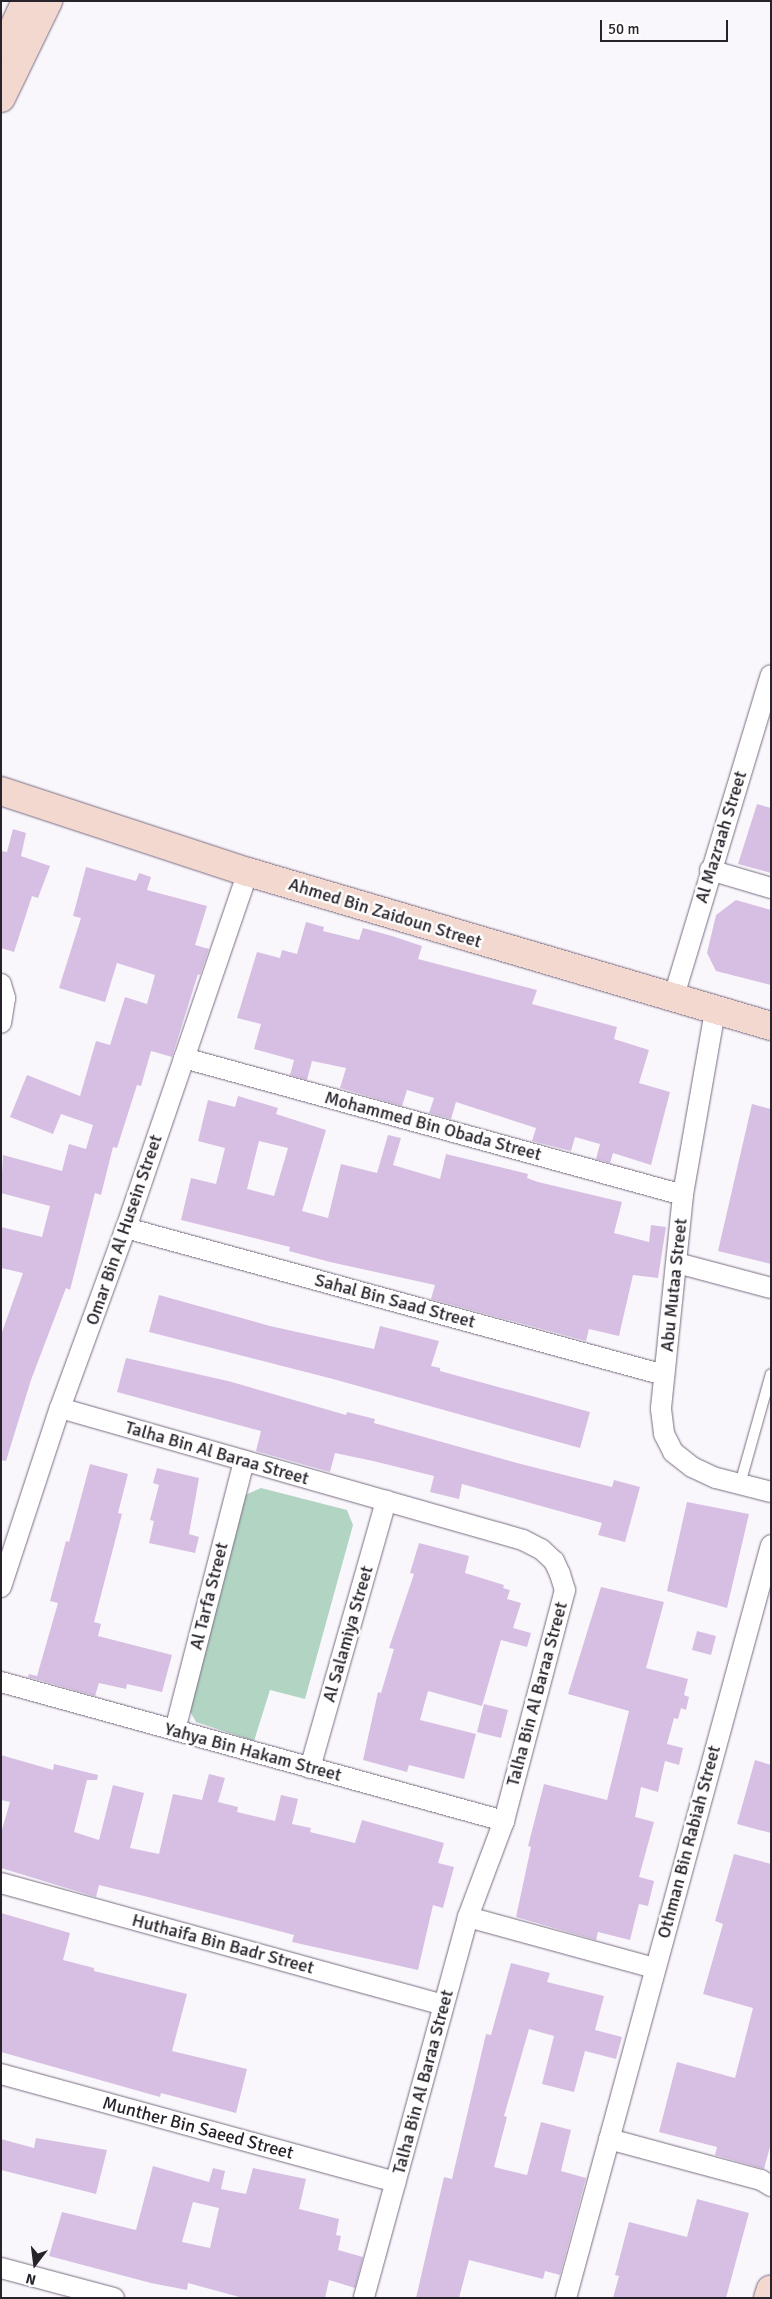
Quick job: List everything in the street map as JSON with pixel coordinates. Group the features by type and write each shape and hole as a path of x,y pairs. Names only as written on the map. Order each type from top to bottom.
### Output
{"street":[{"path":"1,55 26,1"},
{"path":"1,98 48,1"},
{"name":"Al Mazraah Street","path":"673,999 710,870 771,675"},
{"name":"Ahmed Bin Zaidoun Street","path":"1,791 248,872 673,999 771,1026"},
{"path":"710,870 771,888"},
{"name":"Omar Bin Al Husein Street","path":"1,1587 60,1408 126,1228 248,872"},
{"path":"1,984 5,998 1,1023"},
{"name":"Abu Mutaa Street","path":"715,1011 683,1195 661,1409 664,1434 673,1452 692,1468 771,1492"},
{"name":"Mohammed Bin Obada Street","path":"184,1058 683,1195"},
{"name":"Sahal Bin Saad Street","path":"126,1228 664,1375"},
{"path":"677,1263 771,1288"},
{"name":"Talha Bin Al Baraa Street","path":"60,1408 523,1540 541,1549 554,1561 560,1574 564,1590 504,1821 468,1917 364,2298"},
{"name":"Al Tarfa Street","path":"175,1730 244,1461"},
{"name":"Al Salamiya Street","path":"310,1768 386,1501"},
{"name":"Othman Bin Rabiah Street","path":"566,2298 771,1545"},
{"name":"Yahya Bin Hakam Street","path":"1,1682 504,1821"},
{"name":"Huthaifa Bin Badr Street","path":"1,1883 444,2005"},
{"path":"468,1917 655,1968"},
{"name":"Munther Bin Saeed Street","path":"1,2074 396,2182"},
{"path":"609,2140 767,2181"},
{"path":"1,2268 114,2298"},
{"path":"768,2298 771,2289"}],"lane":[{"path":"740,1484 771,1374"}],"green space":[{"path":"261,1488 347,1510 353,1525 305,1699 270,1690 254,1741 196,1722 187,1706 243,1496"}],"building":[{"path":"757,804 771,808 771,873 738,864"},
{"path":"13,829 26,833 21,856 50,866 38,898 32,896 14,952 1,948 1,851 7,852"},
{"path":"86,867 136,881 139,873 151,877 147,890 207,906 195,945 209,949 200,975 198,974 172,1057 151,1051 141,1086 137,1085 117,1148 113,1147 101,1195 95,1193 70,1290 66,1288 31,1380 6,1461 1,1460 1,1335 23,1273 1,1268 1,1227 42,1237 50,1206 1,1193 3,1155 62,1171 69,1144 86,1149 93,1125 61,1114 53,1134 10,1117 27,1075 80,1096 96,1041 110,1045 125,997 147,1004 155,975 117,963 105,1002 59,988 81,918 73,916"},
{"path":"736,900 771,910 771,985 716,971 707,953 716,915"},
{"path":"306,922 324,927 323,931 359,940 363,928 422,946 418,959 537,990 532,1004 617,1027 614,1039 649,1050 639,1083 670,1092 651,1165 613,1153 610,1163 596,1159 600,1144 575,1137 571,1151 532,1141 536,1128 456,1102 451,1119 429,1113 434,1098 407,1090 402,1106 340,1088 346,1068 312,1061 307,1080 290,1075 294,1060 254,1049 261,1024 237,1018 257,952 280,958 282,950 297,954"},
{"path":"238,1096 278,1108 276,1114 326,1130 302,1211 328,1218 341,1164 377,1173 388,1135 401,1138 393,1165 440,1179 446,1154 528,1174 527,1178 538,1182 622,1202 614,1233 649,1242 651,1225 666,1227 658,1278 633,1275 619,1336 589,1329 586,1341 431,1299 435,1285 330,1262 289,1251 290,1247 181,1220 191,1178 216,1184 225,1148 198,1141 208,1100 235,1107","holes":["259,1141 288,1148 274,1196 247,1189"]},
{"path":"752,1104 771,1109 771,1264 718,1251"},
{"path":"159,1295 270,1326 374,1349 380,1326 439,1341 431,1366 440,1368 440,1371 590,1412 580,1448 333,1379 149,1332"},
{"path":"126,1358 228,1381 346,1415 347,1412 375,1419 374,1423 612,1487 614,1480 640,1487 625,1542 598,1535 602,1523 462,1484 459,1499 430,1492 434,1476 335,1453 330,1472 256,1451 261,1431 117,1392"},
{"path":"90,1464 128,1474 118,1513 122,1514 94,1622 101,1624 98,1636 172,1655 162,1692 127,1684 126,1689 99,1683 95,1696 28,1677 29,1674 37,1676 58,1603 50,1601 66,1541 69,1542"},
{"path":"157,1468 199,1478 189,1534 199,1537 195,1553 149,1543 154,1521 150,1520 159,1485 153,1483"},
{"path":"687,1502 749,1514 727,1608 667,1591"},
{"path":"419,1543 469,1556 465,1573 504,1585 503,1588 510,1590 507,1599 521,1603 513,1628 531,1633 527,1647 501,1640 482,1706 428,1691 420,1720 476,1734 464,1779 409,1765 407,1772 363,1760 378,1692 381,1693 394,1649 389,1648 414,1574 410,1573"},
{"path":"601,1587 664,1602 646,1668 688,1679 684,1695 689,1697 686,1710 681,1708 678,1719 674,1718 667,1744 683,1748 679,1765 665,1761 658,1792 641,1787 635,1817 654,1822 639,1877 654,1881 648,1906 639,1904 630,1940 598,1932 596,1940 516,1917 531,1847 528,1846 544,1784 607,1800 629,1711 568,1694"},
{"path":"697,1631 716,1636 711,1655 692,1650"},
{"path":"484,1704 508,1710 501,1738 477,1732"},
{"path":"1,1755 53,1770 54,1764 98,1775 97,1780 87,1780 74,1832 99,1840 113,1785 144,1793 130,1848 159,1854 173,1794 202,1800 209,1774 225,1778 218,1802 238,1807 237,1812 275,1821 281,1795 298,1799 292,1824 311,1828 310,1832 355,1843 362,1820 444,1843 438,1863 454,1867 443,1908 433,1905 418,1970 292,1942 294,1935 99,1885 96,1897 1,1868 1,1833 10,1802 1,1800"},
{"path":"755,1760 771,1765 771,1833 737,1824"},
{"path":"734,1854 771,1864 771,2143 764,2169 715,2155 717,2147 659,2132 677,2062 735,2078 753,2008 703,1994 723,1924 715,1921"},
{"path":"1,1913 70,1933 63,1960 94,1968 94,1971 187,1994 172,2051 247,2069 236,2113 161,2093 160,2097 1,2052"},
{"path":"511,1963 550,1973 547,1982 604,1996 595,2030 622,2037 616,2059 585,2051 574,2092 542,2084 554,2036 529,2029 504,2116 507,2117 494,2167 527,2175 541,2122 571,2130 561,2171 586,2178 560,2275 545,2271 543,2279 469,2260 459,2298 416,2298 444,2177 452,2179 486,2034 491,2035"},
{"path":"36,2138 107,2150 96,2194 1,2170 1,2139 34,2148"},
{"path":"153,2166 209,2182 213,2168 225,2171 221,2189 246,2194 253,2168 306,2179 299,2209 339,2219 336,2235 341,2236 338,2250 363,2257 355,2288 329,2280 325,2298 243,2298 188,2283 187,2290 151,2283 49,2256 62,2212 136,2230","holes":["193,2202 219,2208 210,2248 182,2242"]},
{"path":"697,2199 749,2213 726,2298 613,2298 619,2276 615,2275 629,2222 687,2237"}]}
